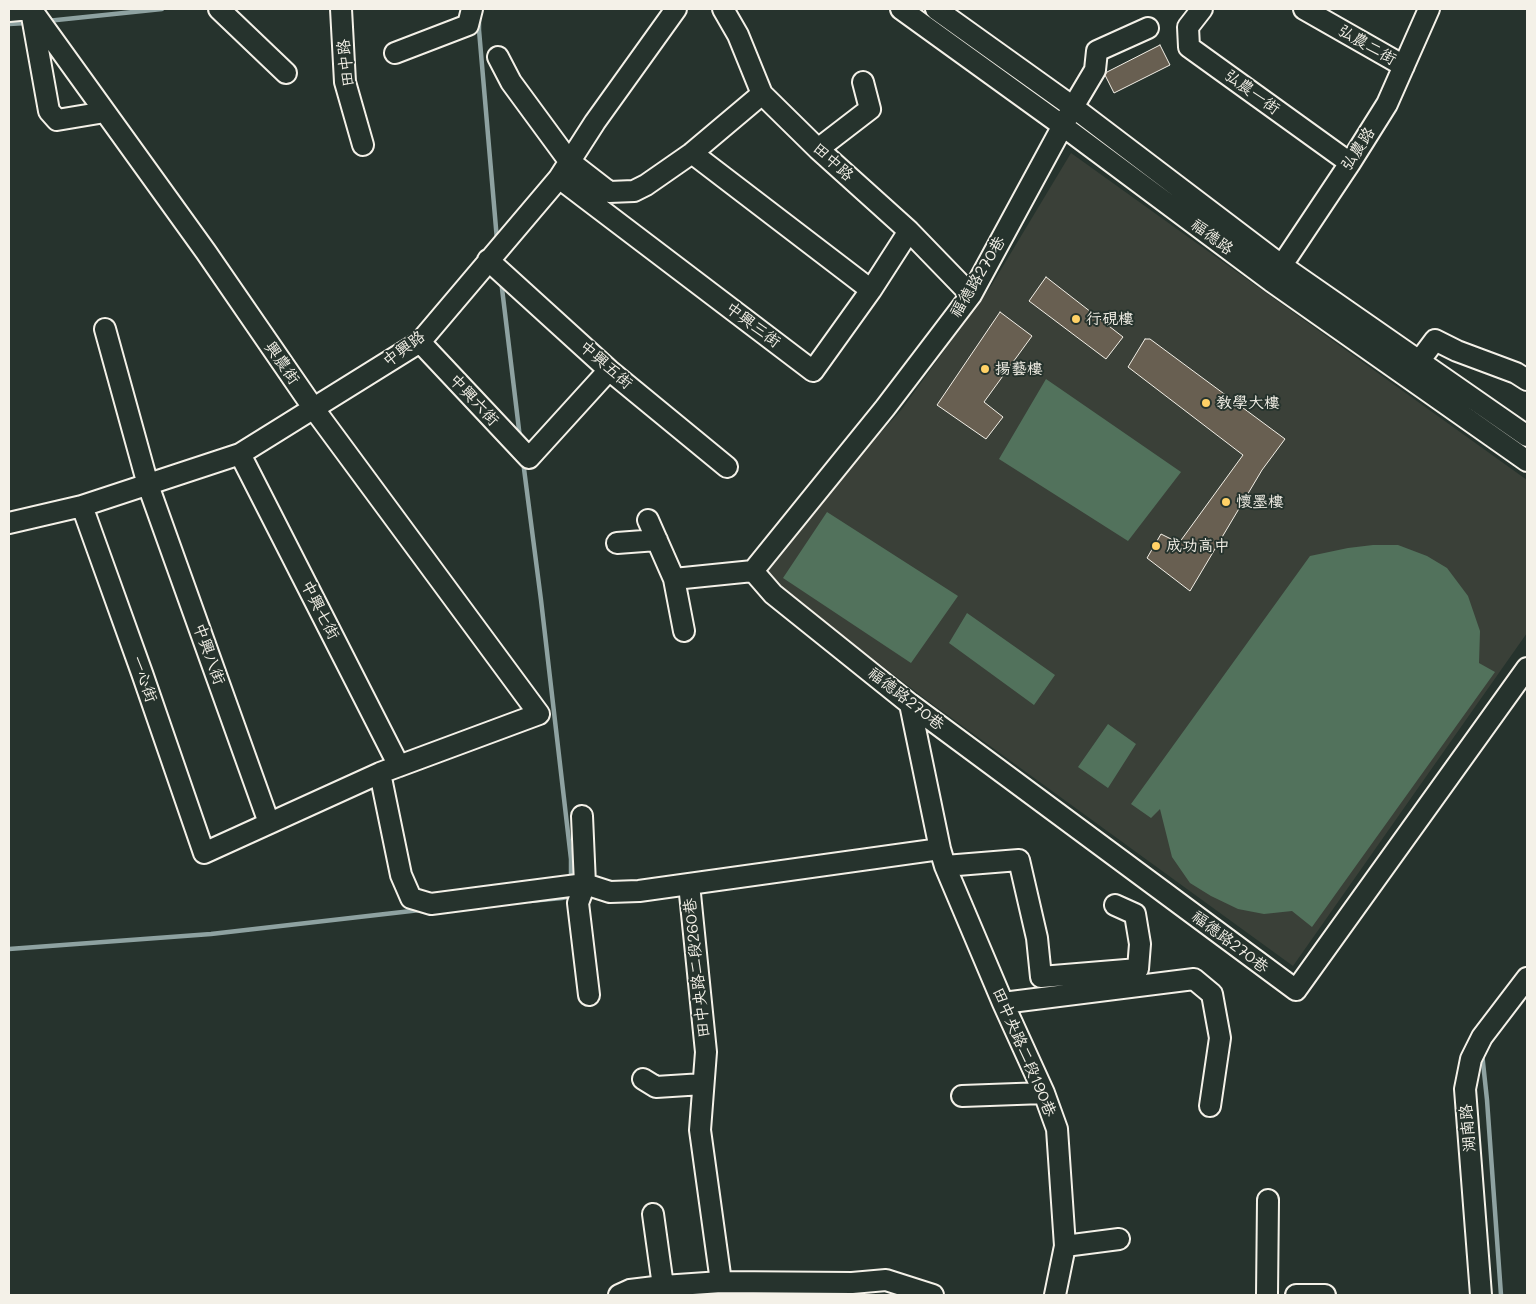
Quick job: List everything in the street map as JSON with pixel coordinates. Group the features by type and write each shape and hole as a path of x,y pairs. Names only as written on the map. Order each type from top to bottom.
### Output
{"street":[{"path":"9,11 30,9 49,111 57,120 105,112"},
{"name":"興農街","path":"30,9 206,252 314,409 539,714 399,766"},
{"path":"219,9 286,73"},
{"name":"田中路","path":"341,9 345,82 364,145"},
{"path":"395,53 468,25 472,9"},
{"name":"中興路","path":"9,524 82,506 240,454 420,342 564,170 595,122 676,9"},
{"name":"田中路","path":"723,9 738,35 762,94 818,149 909,231 971,295"},
{"name":"福德路","path":"901,9 1063,126 1276,273 1527,461"},
{"name":"福德路","path":"936,9 1073,107 1276,273 1420,360 1527,436"},
{"name":"弘農一街","path":"1202,9 1188,27 1189,47 1350,163"},
{"name":"弘農二街","path":"1304,9 1404,66"},
{"name":"弘農路","path":"1276,273 1387,104 1429,9"},
{"name":"福德路270巷","path":"1148,28 1097,51 1095,70 971,295 885,408 753,571 773,594 910,704 1296,990 1527,668"},
{"path":"498,57 564,170 609,192 634,191 646,185 692,153 762,94"},
{"path":"818,149 870,109 863,82"},
{"path":"692,153 871,290"},
{"name":"中興三街","path":"564,170 813,371 871,290 909,231"},
{"name":"中興五街","path":"488,260 609,370 727,467"},
{"name":"中興八街","path":"105,329 148,485 269,823"},
{"path":"1420,360 1435,340 1457,351 1516,373 1527,380"},
{"name":"中興六街","path":"420,342 529,458 609,370"},
{"name":"中興七街","path":"240,454 399,766"},
{"name":"一心街","path":"82,506 204,853 269,823"},
{"path":"648,520 674,578 684,631"},
{"path":"616,543 657,540"},
{"path":"674,578 753,571"},
{"name":"田中央路二段190巷","path":"910,704 943,857 1003,1004 1044,1092 1057,1129 1065,1246 1055,1295"},
{"path":"269,823 399,766"},
{"name":"田中央路二段260巷","path":"380,773 401,875 411,898 431,904 585,884 610,892 639,891 689,884 706,1052 700,1130 721,1282"},
{"path":"582,816 585,884 578,903 589,995"},
{"path":"689,884 943,857 1019,860 1037,938 1041,977 1138,969 1140,944 1135,914 1115,904"},
{"name":"湖南路","path":"1482,1295 1465,1089 1471,1059 1482,1037 1527,978"},
{"path":"1003,1004 1194,980 1212,994 1220,1038 1210,1106"},
{"path":"643,1079 656,1087 704,1084"},
{"path":"962,1096 1044,1092"},
{"path":"1267,1295 1268,1200"},
{"path":"652,1214 663,1286"},
{"path":"1065,1246 1119,1239"},
{"path":"619,1295 630,1290 721,1282 852,1283 886,1280 933,1295"}],"shaded area":[{"name":"成功高中","path":"1071,153 1527,480 1527,633 1293,966 924,698 764,575 805,517 902,409 991,286"}],"green space":[{"path":"1046,379 1181,472 1128,541 999,459"},
{"path":"827,512 958,596 911,663 783,578"},
{"path":"1373,545 1398,545 1427,556 1447,568 1468,596 1480,631 1479,663 1495,672 1312,927 1292,911 1264,914 1238,909 1190,883 1172,857 1160,809 1151,818 1131,804 1310,556"},
{"path":"967,613 1055,675 1034,705 949,643"},
{"path":"1108,724 1136,744 1108,788 1078,767"}],"building":[{"path":"1160,45 1170,65 1114,93 1105,75 1107,72"},
{"name":"行硯樓","path":"1046,277 1123,337 1106,359 1029,301"},
{"name":"揚藝樓","path":"1000,312 1032,336 984,402 1003,417 986,439 937,405"},
{"path":"1145,339 1150,339 1285,439 1262,470 1190,591 1147,558 1161,534 1179,543 1243,455 1128,367"}],"waterway":[{"path":"47,21 162,9"},
{"path":"479,18 497,240"},
{"path":"9,24 27,23"},
{"path":"501,280 520,438"},
{"path":"523,461 571,859 571,880"},
{"path":"530,901 562,898 571,896 571,893"},
{"path":"9,949 211,934 420,910"},
{"path":"1482,1053 1501,1295"}],"place":[{"name":"行硯樓","path":"1076,319"},
{"name":"揚藝樓","path":"985,369"},
{"name":"教學大樓","path":"1206,403"},
{"name":"懷墨樓","path":"1226,502"},
{"name":"成功高中","path":"1156,546"}]}
